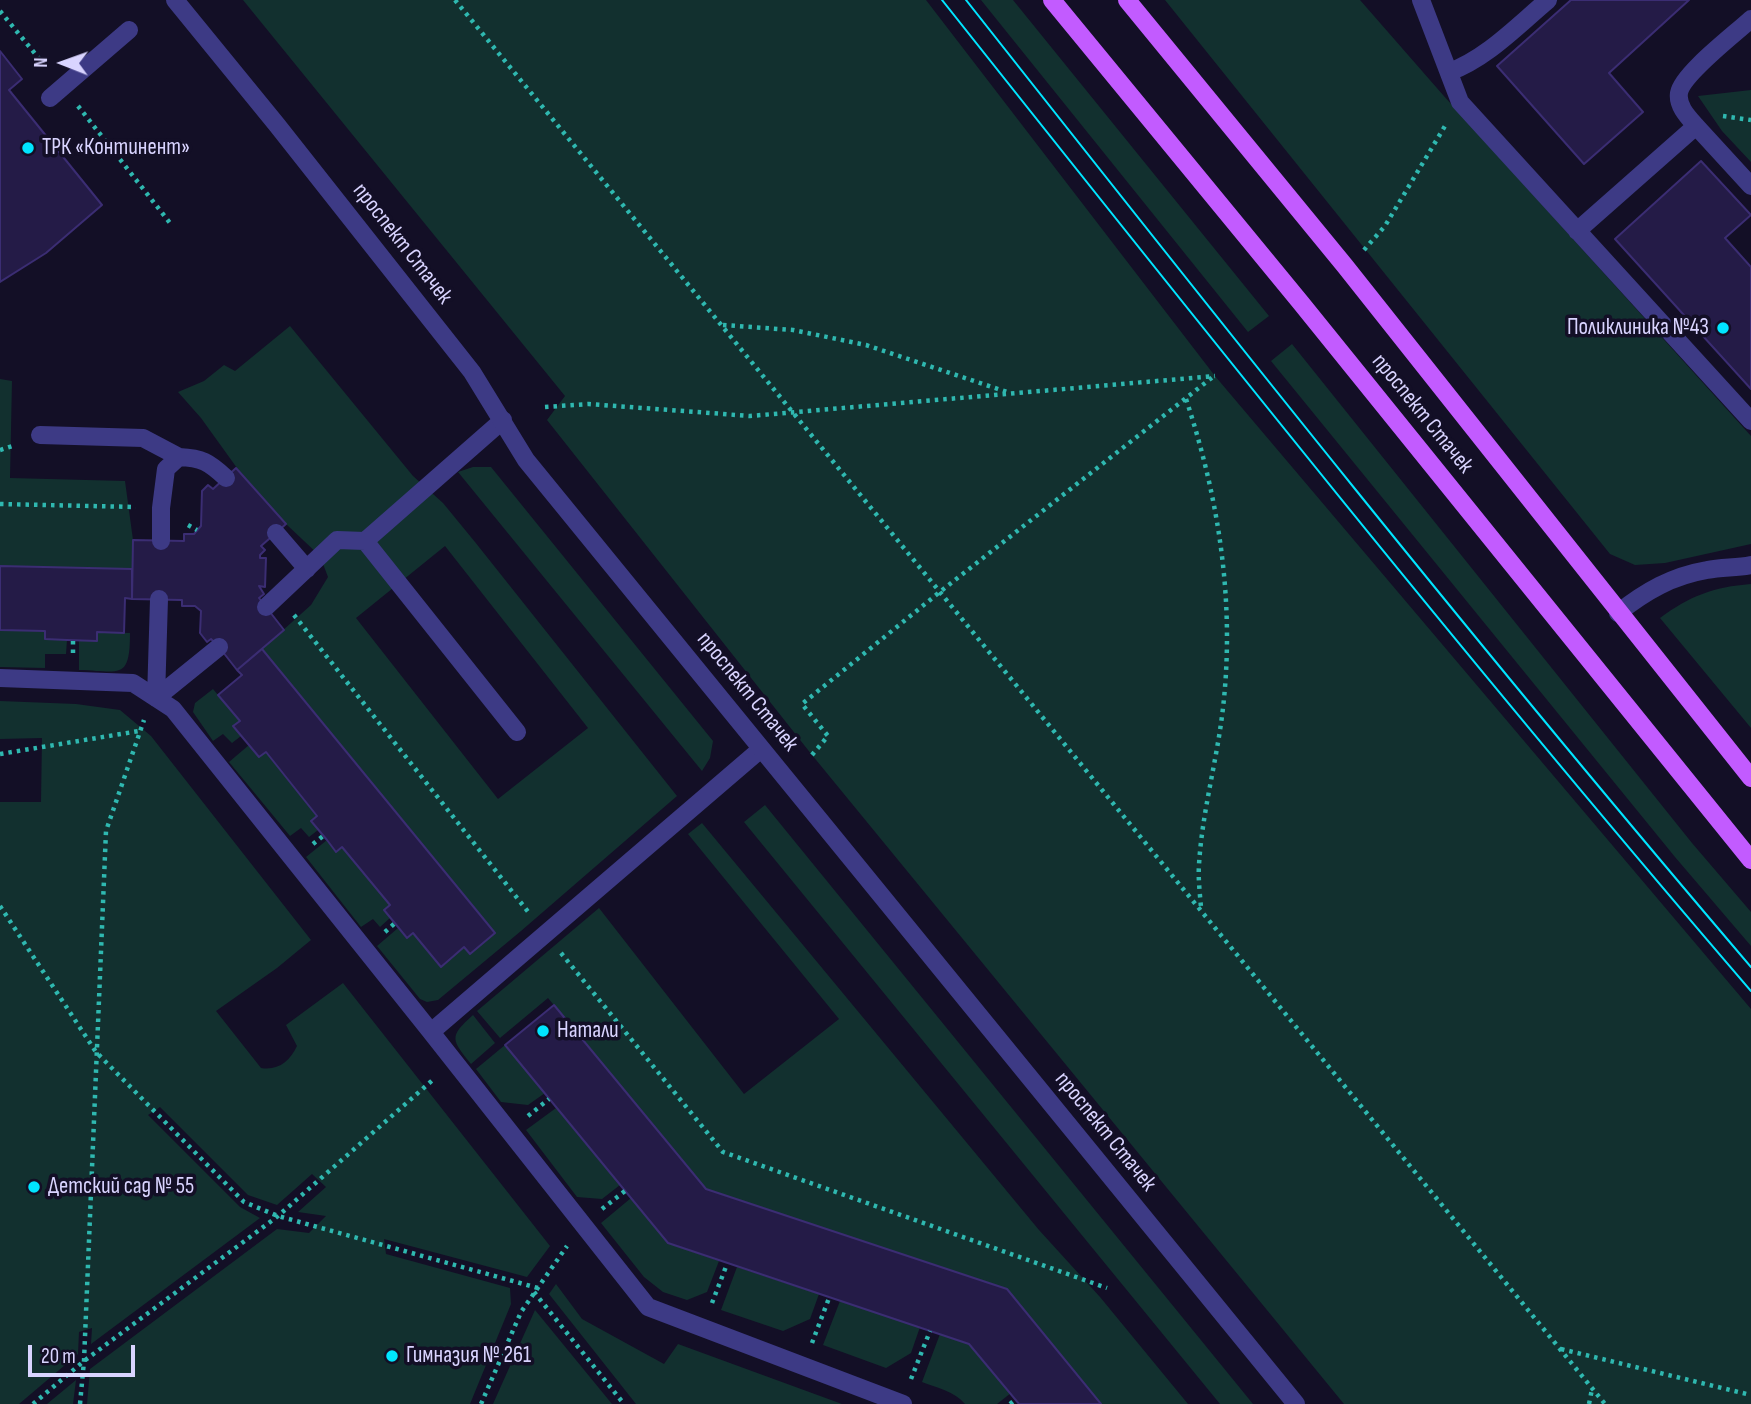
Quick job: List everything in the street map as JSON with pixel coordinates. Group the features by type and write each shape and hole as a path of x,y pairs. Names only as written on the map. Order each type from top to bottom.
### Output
{"main road":[{"name":"проспект Стачек","path":"1052,0 1751,859"},
{"name":"проспект Стачек","path":"1127,0 1345,267 1751,778"}],"street":[{"name":"проспект Стачек","path":"175,0 472,372 526,460 1296,1404"},
{"path":"1420,0 1460,102 1751,421"},
{"path":"1449,72 1465,66 1503,39 1548,0"},
{"path":"1751,19 1684,79 1678,95 1683,111 1751,186"},
{"path":"56,93 129,30"},
{"path":"1577,231 1696,126"},
{"path":"272,601 337,540 365,541 503,420"},
{"path":"40,435 143,438 179,457 198,458 213,466 226,478"},
{"path":"161,541 161,508 166,469 179,457"},
{"path":"276,533 307,569"},
{"path":"365,541 517,732"},
{"path":"1618,612 1645,592 1674,579 1706,570 1751,565"},
{"path":"156,698 159,599"},
{"path":"156,698 219,647"},
{"path":"0,678 133,683 173,709 648,1307 902,1404"},
{"path":"430,1032 761,749"}],"path":[{"path":"455,0 1605,1404"},
{"path":"0,11 56,93 170,223"},
{"path":"1364,250 1385,226 1460,102"},
{"path":"723,325 793,330 866,345 1011,393"},
{"path":"545,407 589,404 750,416 1215,376 802,704 828,736 812,755"},
{"path":"1186,398 1204,454 1226,580 1227,628 1222,716 1216,763 1203,819 1198,868 1201,909"},
{"path":"0,503 161,508"},
{"path":"272,601 723,1152 1107,1288"},
{"path":"80,1404 106,831 139,731 156,698"},
{"path":"0,754 139,731"},
{"path":"0,906 96,1052 244,1202 278,1216 536,1290 624,1404"},
{"path":"33,1404 84,1361 278,1216 454,1062"},
{"path":"481,1404 521,1312 582,1226"},
{"path":"703,1328 727,1264"},
{"path":"803,1366 829,1298"},
{"path":"902,1404 930,1331"},
{"path":"1560,1349 1751,1395"},
{"path":"1589,1404 1592,1389"},
{"path":"1010,1404 1016,1399"}],"green space":[{"path":"243,0 926,0 1215,376 1751,1009 1751,1404 1344,1404 812,755 547,420 565,396"},
{"path":"981,0 1013,0 1269,316 1248,332"},
{"path":"1165,0 1360,0 1751,436 1751,544 1665,563 1635,565 1610,554"},
{"path":"1751,90 1751,162 1722,131 1698,96"},
{"path":"290,326 413,476 443,503 677,796 438,1000 427,1002 420,999 377,946 398,928 406,938 413,933 441,967 464,947 262,649 311,605 328,577 320,556 286,524 237,468 201,418 178,392 204,381 224,365 235,371","holes":["445,546 588,728 498,799 356,618"]},
{"path":"1292,344 1692,843 1751,912 1751,946 1675,857 1271,361"},
{"path":"0,379 12,381 10,478 125,481 133,540 132,569 0,566"},
{"path":"473,467 491,467 713,741 710,758 702,771 458,472"},
{"path":"1751,584 1751,728 1660,618 1702,594 1725,587"},
{"path":"0,630 45,631 45,639 67,640 66,654 45,654 45,668 0,667"},
{"path":"97,632 130,633 128,659 120,670 79,670 79,640 97,641"},
{"path":"213,689 240,721 233,726 241,736 232,743 223,734 213,741 193,712 195,703"},
{"path":"0,701 76,704 120,710 151,736 311,940 216,1011 261,1068 273,1068 287,1060 297,1046 286,1025 343,983 550,1246 527,1277 384,1239 386,1254 510,1288 511,1304 470,1404 87,1404 90,1369 277,1229 309,1233 326,1216 298,1212 326,1187 312,1174 277,1205 248,1195 160,1107 148,1115 240,1207 260,1218 91,1344 92,1328 79,1332 78,1354 19,1404 0,1404 0,802 41,802 42,738 0,739"},
{"path":"249,745 259,757 266,752 317,816 311,821 318,830 309,837 301,828 290,836 229,762"},
{"path":"765,805 1253,1404 1220,1404 744,822"},
{"path":"702,823 1039,1230 1100,1297 1188,1404 1101,1404 1007,1289 706,1189 548,998 500,1038 477,1011 599,908 744,1094 839,1019 688,834"},
{"path":"327,840 336,851 342,847 390,905 384,910 390,918 380,927 373,919 361,927 306,857"},
{"path":"473,1015 495,1043 471,1064 457,1044 456,1034"},
{"path":"505,1045 545,1093 528,1105 501,1102 476,1069"},
{"path":"556,1108 620,1185 602,1199 577,1197 526,1130"},
{"path":"631,1198 668,1243 719,1261 707,1292 687,1300 663,1292 644,1277 601,1223"},
{"path":"737,1267 819,1294 810,1319 783,1331 721,1310"},
{"path":"556,1284 582,1319 664,1364 678,1344 842,1404 636,1404 549,1294"},
{"path":"840,1301 920,1327 911,1353 886,1368 823,1345"},
{"path":"535,1310 612,1404 493,1404"},
{"path":"940,1334 969,1344 1011,1393 997,1404 965,1404 951,1393 922,1382"},
{"path":"76,1380 73,1404 47,1404"}],"building":[{"path":"1571,0 1689,0 1609,73 1643,112 1584,164 1497,66"},
{"name":"ТРК «Континент»","path":"0,51 22,79 9,90 102,205 46,253 0,282"},
{"name":"Поликлиника №43","path":"1701,161 1751,215 1725,238 1751,267 1751,389 1615,239"},
{"path":"236,468 286,524 261,546 265,550 260,558 266,558 265,587 259,586 264,594 259,598 284,630 237,670 211,639 207,642 200,633 201,611 195,606 182,606 182,600 132,599 133,540 184,541 184,534 194,534 201,526 202,491 208,485 213,489"},
{"path":"0,566 132,569 132,599 125,598 124,633 97,632 97,641 45,639 45,631 0,630"},
{"path":"262,649 495,933 470,954 464,947 441,967 413,933 407,938 384,910 390,905 342,847 336,852 311,821 317,816 266,752 259,757 233,726 240,721 218,695 242,675 237,670"},
{"path":"554,1005 706,1189 1007,1289 1101,1404 1019,1404 969,1344 668,1243 505,1045"}],"tram line":[{"path":"942,0 1443,624 1751,991"},
{"path":"966,0 1452,608 1751,967"}],"place":[{"name":"ТРК «Континент»","path":"28,148"},
{"name":"Поликлиника №43","path":"1723,328"},
{"name":"Натали","path":"543,1031"},
{"name":"Детский сад № 55","path":"34,1187"},
{"name":"Гимназия № 261","path":"392,1356"}]}
